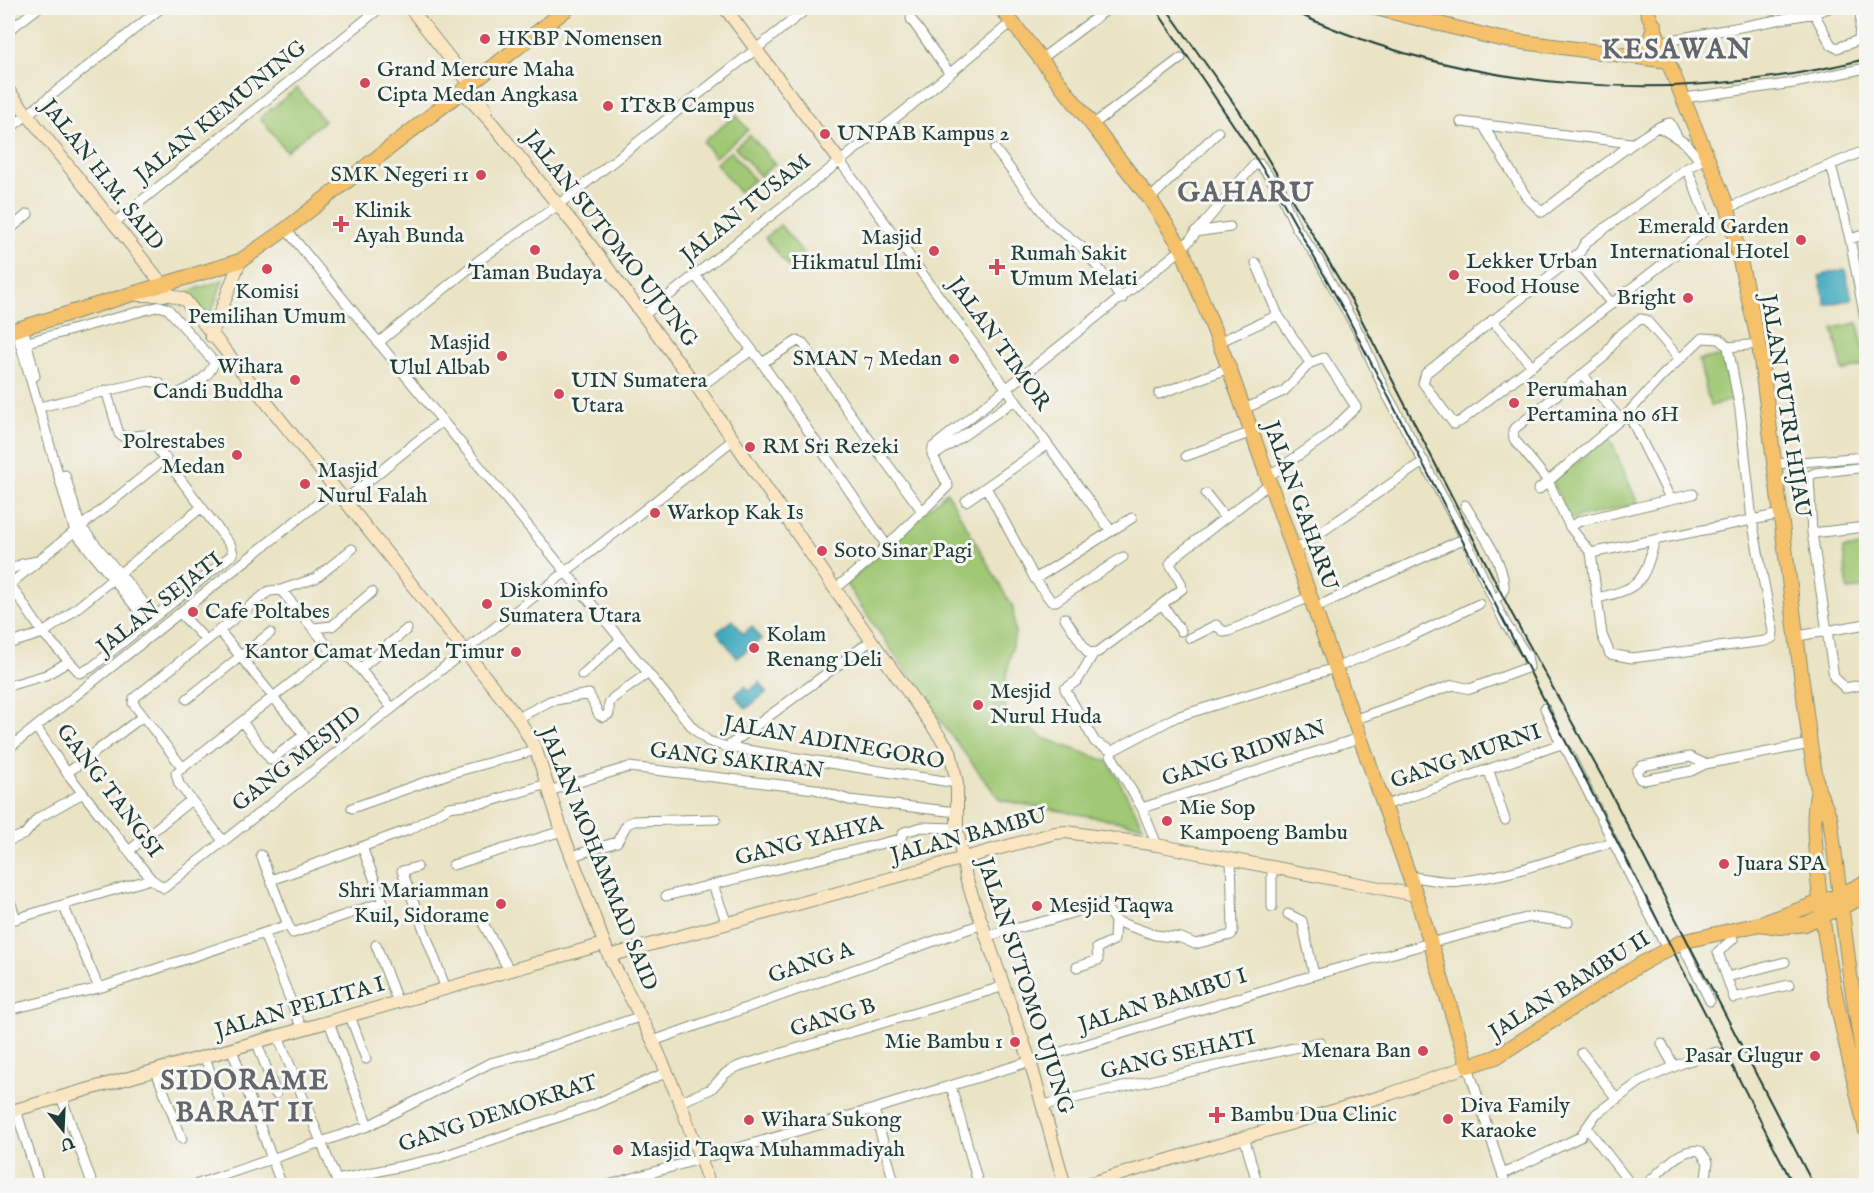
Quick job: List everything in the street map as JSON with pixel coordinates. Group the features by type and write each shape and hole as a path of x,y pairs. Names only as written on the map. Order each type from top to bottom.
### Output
{"main road":[{"path":"15,330 240,261 286,229 568,8"},
{"name":"JALAN GAHARU","path":"1001,8 1150,199 1182,249 1244,409 1412,884 1468,1066"},
{"path":"1376,8 1395,10 1500,39 1668,61"},
{"name":"JALAN PUTRI HIJAU","path":"1646,8 1684,98 1704,159 1728,208 1759,344 1810,744 1818,790 1815,833 1820,903 1828,961"},
{"path":"1630,56 1648,44 1655,26"},
{"name":"JALAN PUTRI HIJAU","path":"1818,790 1830,817 1841,910 1863,1037 1866,1076"},
{"path":"1760,924 1820,903 1866,882"},
{"name":"JALAN BAMBU II","path":"1468,1066 1496,1057 1681,942 1760,924 1780,927 1805,924 1841,910 1866,896"},
{"path":"1805,924 1815,933 1828,961 1866,1131"}],"street":[{"path":"8,31 38,8"},
{"path":"8,130 161,8"},
{"name":"JALAN KEMUNING","path":"114,224 380,8"},
{"name":"JALAN SUTOMO UJUNG","path":"410,8 491,122 644,315 698,388 835,589 950,750 957,783 957,828 961,860 1044,1104 1065,1185"},
{"name":"JALAN TIMOR","path":"725,8 1111,531"},
{"path":"378,343 478,261 558,205 808,8"},
{"path":"1041,59 1109,8"},
{"path":"1661,42 1814,13 1829,8"},
{"path":"1814,13 1831,45 1837,48 1860,38 1861,12 1865,8"},
{"path":"911,19 950,74"},
{"name":"JALAN TUSAM","path":"644,315 950,74 1012,22"},
{"path":"1091,126 1181,58"},
{"path":"1684,98 1794,83 1866,68"},
{"name":"JALAN H.M. SAID","path":"8,90 163,285"},
{"path":"1461,122 1631,143"},
{"path":"1483,124 1527,198 1542,212 1587,180 1631,143 1666,122 1670,123 1678,138 1704,159 1687,168 1585,243 1573,257 1492,320 1423,378 1423,383 1454,424 1708,228 1687,168"},
{"path":"1150,199 1218,132"},
{"path":"995,148 1050,223 1083,248 1122,299"},
{"path":"1728,208 1866,150"},
{"path":"835,589 887,546 923,512 948,483 932,454 933,447 1182,249 1255,164 1260,165 1280,192 1296,227 1316,256 1465,538 1505,622 1527,656 1529,667 1470,689 1453,685 1353,720"},
{"path":"1831,165 1850,238 1865,307 1866,324"},
{"path":"8,231 28,214"},
{"path":"1195,232 1230,227"},
{"name":"JALAN ADINEGORO","path":"286,229 567,572 619,641 701,736 727,747 957,783"},
{"path":"1850,238 1866,234"},
{"path":"1573,257 1612,303"},
{"path":"211,336 240,261"},
{"path":"1256,264 1278,315 1310,363"},
{"path":"695,275 762,363 887,546"},
{"path":"131,296 179,296 466,651"},
{"path":"24,343 160,306 168,309 214,362 212,370 205,376 175,394 170,395 159,383 153,381 44,406"},
{"path":"1219,342 1278,315"},
{"path":"1492,320 1532,366"},
{"path":"1539,490 1548,481 1624,416 1702,338 1720,339 1728,347 1740,410 1752,520 1773,631 1772,638 1765,641 1632,658 1618,658 1605,648 1591,553 1570,527 1548,481 1514,439 1512,432 1604,357 1617,337 1640,320 1646,320 1680,359"},
{"path":"15,330 24,343 44,406 77,529 122,574 150,618"},
{"path":"762,363 797,341 803,343 848,411 923,512"},
{"path":"24,343 77,529 113,580 150,618"},
{"path":"1728,347 1759,344"},
{"path":"698,388 752,350"},
{"path":"1112,751 1095,742 1065,689 1078,680 1093,654 1162,604 1182,586 1171,566 1172,560 1326,436 1356,407 1327,360 1320,358 1310,363 1284,391 1244,409"},
{"path":"1159,394 1229,369"},
{"path":"1583,375 1624,416 1670,498"},
{"path":"106,390 119,434 124,437 144,435 166,458 231,546 233,554 150,618 92,667 80,673 44,633 9,583 166,458"},
{"path":"938,453 1015,400"},
{"path":"345,500 442,421"},
{"path":"1186,456 1252,432"},
{"path":"567,572 733,440"},
{"path":"966,501 987,489 1046,445"},
{"path":"1775,464 1866,457"},
{"path":"1294,550 1424,461"},
{"path":"1866,467 1810,475 1812,533 1826,633 1837,682 1845,688 1866,684"},
{"name":"JALAN SEJATI","path":"8,749 336,489"},
{"path":"987,489 1035,579 1053,602 1123,557"},
{"path":"1206,494 1225,518"},
{"path":"1570,527 1580,521 1693,494"},
{"path":"1465,505 1496,559 1505,586 1502,594 1495,599"},
{"path":"8,644 44,633 122,574 202,507"},
{"path":"1591,553 1781,514"},
{"path":"1035,579 1132,518"},
{"path":"1812,533 1866,527"},
{"path":"1190,638 1216,625 1224,632 1229,631 1312,603 1465,538"},
{"path":"1598,598 1620,593 1636,585 1645,575 1655,540"},
{"path":"183,768 142,717 133,703 134,698 269,591 281,590 316,578 352,549"},
{"path":"8,571 22,564 38,561"},
{"name":"GANG MESJID","path":"151,879 162,888 166,887 567,572"},
{"path":"281,590 332,651 350,658 392,708"},
{"path":"314,628 332,626 372,592"},
{"path":"1162,604 1181,631"},
{"path":"1112,751 1176,717 1335,668 1399,642 1479,604"},
{"path":"181,614 206,640"},
{"path":"1065,618 1088,653 1093,654"},
{"path":"1798,636 1826,633 1866,624"},
{"path":"360,669 407,629"},
{"path":"219,630 304,734 271,760 243,723"},
{"path":"187,699 270,633"},
{"path":"727,747 872,640"},
{"path":"582,675 619,641"},
{"path":"224,842 191,800 176,778 176,773 243,723 332,651"},
{"name":"JALAN MOHAMMAD SAID","path":"466,651 518,718 536,750 562,831 604,944 667,1072 710,1185"},
{"path":"8,686 46,675 68,662"},
{"path":"518,718 550,701 587,694 590,694 599,715 603,717 609,714 609,704 613,698 647,674"},
{"path":"1545,708 1561,744 1569,754 1667,949"},
{"path":"67,773 142,717"},
{"name":"GANG TANGSI","path":"36,727 67,773 151,879"},
{"name":"GANG RIDWAN","path":"1142,808 1359,738"},
{"name":"GANG MURNI","path":"1383,806 1489,771 1561,744"},
{"path":"1705,764 1690,757 1642,766 1637,771 1640,779 1644,780 1691,771 1705,764 1810,744"},
{"path":"352,808 451,773 536,750"},
{"path":"1112,751 1111,755 1142,808 1157,843"},
{"name":"GANG SAKIRAN","path":"271,880 411,829 449,807 488,802 628,767 815,789 849,800 957,812"},
{"path":"1489,771 1505,820"},
{"path":"8,841 25,834 36,820 83,793"},
{"path":"130,850 191,800"},
{"path":"572,856 617,842 627,824 634,820 716,819"},
{"name":"GANG YAHYA","path":"666,896 900,839 904,832 913,828 957,828"},
{"path":"453,866 562,831"},
{"name":"JALAN BAMBU","path":"609,956 1066,832 1157,843 1272,867 1412,884"},
{"path":"1412,884 1468,880 1538,865 1613,842"},
{"path":"261,855 293,933 382,902 362,847"},
{"name":"GANG A","path":"653,1041 985,930 1049,920 1102,903 1115,921 1146,933 1181,938 1192,944 1231,935 1233,930 1231,859"},
{"path":"417,867 402,871 446,989"},
{"path":"1272,867 1272,907"},
{"path":"8,895 12,920 151,879"},
{"path":"713,885 727,924"},
{"path":"63,904 99,988"},
{"path":"1288,914 1302,921 1314,975"},
{"name":"JALAN BAMBU I","path":"605,1185 874,1109 1314,975 1430,943 1530,917 1568,922"},
{"path":"1077,967 1098,960 1097,948 1114,940 1115,921"},
{"path":"8,1010 99,988 288,925"},
{"path":"484,925 509,970"},
{"path":"1731,930 1733,939 1718,952 1736,998 1789,985"},
{"path":"264,934 302,1029"},
{"path":"1681,942 1710,1001"},
{"name":"JALAN PELITA I","path":"12,1111 604,944"},
{"path":"376,945 398,1003"},
{"path":"1727,977 1785,962"},
{"name":"GANG B","path":"680,1102 711,1089 726,1073 739,1066 1005,986"},
{"path":"350,1016 366,1059"},
{"path":"192,1185 368,1126 471,1070 639,1017"},
{"path":"328,1022 368,1126"},
{"path":"278,1036 338,1183"},
{"path":"257,1042 276,1094"},
{"name":"GANG SEHATI","path":"1044,1104 1320,1042"},
{"path":"1662,1044 1674,1066"},
{"path":"232,1050 282,1185"},
{"path":"1503,1174 1580,1137 1596,1114 1652,1075 1717,1052"},
{"path":"1582,1053 1616,1098"},
{"path":"205,1057 219,1099"},
{"path":"1468,1066 1506,1185"},
{"name":"JALAN BAMBU II","path":"1081,1185 1390,1094 1468,1066"},
{"path":"156,1071 182,1139"},
{"name":"GANG DEMOKRAT","path":"338,1183 435,1159 591,1106 667,1072"},
{"path":"951,1086 979,1185"},
{"path":"60,1096 93,1185"},
{"path":"874,1109 895,1185"},
{"path":"12,1111 40,1185"},
{"path":"1587,1128 1632,1185"},
{"path":"1244,1137 1258,1185"},
{"path":"1644,1185 1680,1155 1692,1149 1705,1155 1708,1162 1705,1185"}],"green space":[{"path":"297,88 324,121 286,151 260,118"},
{"path":"736,115 748,130 715,157 703,142"},
{"path":"750,135 775,164 760,176 735,147"},
{"path":"731,151 754,180 739,192 716,163"},
{"path":"780,225 804,254 789,267 765,238"},
{"path":"223,280 209,319 187,292"},
{"path":"1858,323 1866,365 1843,371 1833,328"},
{"path":"1723,355 1733,400 1710,406 1699,360"},
{"path":"1609,436 1638,504 1571,519 1552,482"},
{"path":"947,492 1013,608 1015,634 1002,697 1007,712 1044,738 1109,762 1143,826 1000,800 944,726 846,584"},
{"path":"1866,546 1866,588 1848,590 1843,549"}],"water":[{"path":"1845,269 1852,299 1826,305 1819,276"},
{"path":"733,620 743,634 752,626 761,639 737,658 717,632"},
{"path":"760,682 767,692 746,709 735,695 745,686 749,691"}],"railway":[{"path":"1155,8 1271,181 1345,312 1794,1186"},
{"path":"1166,8 1240,112 1352,301 1512,614 1604,780 1814,1186"},
{"path":"1286,8 1355,37 1426,59 1498,74 1572,83 1646,86 1720,83 1794,74 1866,59"}],"place":[{"name":"HKBP Nomensen","path":"485,39"},
{"name":"Grand Mercure Maha Cipta Medan Angkasa","path":"365,83"},
{"name":"IT&B Campus","path":"608,106"},
{"name":"UNPAB Kampus 2","path":"825,134"},
{"name":"SMK Negeri 11","path":"481,175"},
{"name":"Klinik Ayah Bunda","path":"341,224"},
{"name":"Emerald Garden International Hotel","path":"1801,240"},
{"name":"Taman Budaya","path":"535,250"},
{"name":"Masjid Hikmatul Ilmi","path":"934,251"},
{"name":"Rumah Sakit Umum Melati","path":"997,267"},
{"name":"Komisi Pemilihan Umum","path":"267,269"},
{"name":"Lekker Urban Food House","path":"1454,275"},
{"name":"Bright","path":"1688,298"},
{"name":"Masjid Ulul Albab","path":"502,356"},
{"name":"SMAN 7 Medan","path":"954,359"},
{"name":"Wihara Candi Buddha","path":"295,380"},
{"name":"UIN Sumatera Utara","path":"559,394"},
{"name":"Perumahan Pertamina no 6H","path":"1514,403"},
{"name":"RM Sri Rezeki","path":"750,447"},
{"name":"Polrestabes Medan","path":"237,455"},
{"name":"Masjid Nurul Falah","path":"305,484"},
{"name":"Warkop Kak Is","path":"655,513"},
{"name":"Soto Sinar Pagi","path":"822,551"},
{"name":"Diskominfo Sumatera Utara","path":"487,604"},
{"name":"Cafe Poltabes","path":"193,612"},
{"name":"Kolam Renang Deli","path":"754,648"},
{"name":"Kantor Camat Medan Timur","path":"516,652"},
{"name":"Mesjid Nurul Huda","path":"978,705"},
{"name":"Mie Sop Kampoeng Bambu","path":"1167,821"},
{"name":"Juara SPA","path":"1724,864"},
{"name":"Shri Mariamman Kuil, Sidorame","path":"501,904"},
{"name":"Mesjid Taqwa","path":"1037,906"},
{"name":"Mie Bambu 1","path":"1015,1042"},
{"name":"Menara Ban","path":"1423,1051"},
{"name":"Pasar Glugur","path":"1815,1056"},
{"name":"Bambu Dua Clinic","path":"1217,1115"},
{"name":"Diva Family Karaoke","path":"1448,1119"},
{"name":"Wihara Sukong","path":"749,1120"},
{"name":"Masjid Taqwa Muhammadiyah","path":"618,1150"}],"district":[{"name":"KESAWAN","path":"1677,50"},
{"name":"GAHARU","path":"1246,193"},
{"name":"SIDORAME BARAT II","path":"245,1097"}]}
